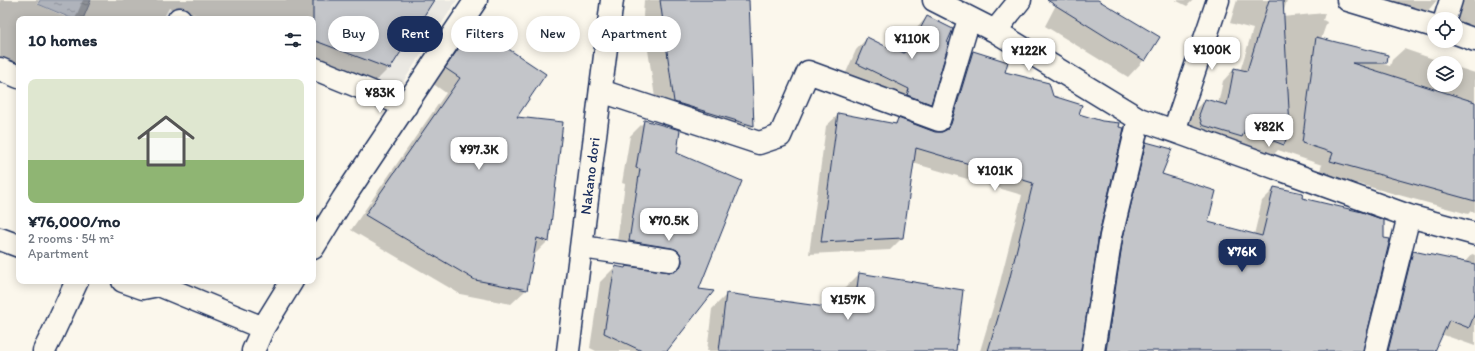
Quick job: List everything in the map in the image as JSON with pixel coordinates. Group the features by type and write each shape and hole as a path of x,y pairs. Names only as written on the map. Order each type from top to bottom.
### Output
{"street":[{"path":"316,243 476,0"},
{"name":"Nakano dori","path":"568,351 612,0"},
{"path":"934,0 995,31 1139,119 1174,130 1409,216 1475,234"},
{"path":"995,31 1020,0"},
{"path":"1174,130 1218,0"},
{"path":"1348,0 1427,24"},
{"path":"1447,12 1451,0"},
{"path":"601,91 758,143 780,136 808,72 939,120 969,19"},
{"path":"1463,36 1475,40"},
{"path":"0,69 16,76"},
{"path":"316,69 406,106"},
{"path":"1093,351 1111,236 1139,119"},
{"path":"1375,351 1409,216"},
{"path":"0,239 16,245"},
{"path":"582,247 670,260"},
{"path":"44,351 76,284"},
{"path":"132,284 143,288 157,284"},
{"path":"162,284 263,328"},
{"path":"254,351 263,328 290,284"}],"shaded area":[{"path":"0,0 457,0 443,21 443,16 387,16 387,52 423,52 395,94 316,62 316,16 201,16 176,6 171,16 16,16 16,67 0,60"}],"water":[{"path":"40,0 91,0 84,16 66,16 38,4"}],"building":[{"path":"313,0 434,0 424,16 387,16 387,52 401,52 390,69 345,52 379,52 379,16 328,16 328,46 316,41 316,16 313,16"},
{"path":"660,0 749,0 754,126 674,102 667,52 681,52 681,16 662,16"},
{"path":"1047,0 1098,0 1160,37 1145,61"},
{"path":"1269,0 1283,0 1290,128 1284,145 1245,130 1242,137 1202,125 1199,115 1205,99 1227,105 1234,68 1247,71"},
{"path":"927,16 953,29 947,43 949,43 931,104 907,95 909,89 856,63 867,37 895,51 896,49 904,53 913,31 918,33"},
{"path":"1316,37 1388,55 1387,63 1352,63 1427,87 1427,92 1443,92 1475,102 1475,201 1330,161 1333,153 1302,143"},
{"path":"973,51 1008,62 1005,72 1049,83 1053,96 1082,105 1079,114 1102,121 1120,123 1119,127 1124,128 1099,234 1081,351 988,351 1009,281 1033,183 916,148 903,238 821,242 838,113 896,124 898,118 935,132 942,132 948,129 951,124"},
{"path":"456,52 513,52 546,74 517,117 563,122 549,242 537,238 527,290 475,280 365,215 460,78 445,68"},
{"path":"644,120 680,130 677,153 742,181 699,289 714,291 667,351 642,351 604,333 615,266 674,272 680,268 682,262 681,255 677,250 672,248 629,241 640,169 636,168"},
{"path":"1146,142 1172,149 1162,174 1216,191 1208,222 1262,236 1274,187 1303,193 1302,198 1362,212 1384,220 1384,238 1390,239 1363,351 1106,351 1123,238"},
{"path":"1413,251 1475,264 1475,313 1469,328 1449,320 1435,351 1388,351"},
{"path":"859,273 963,290 956,351 719,351 726,293 854,311"}]}
